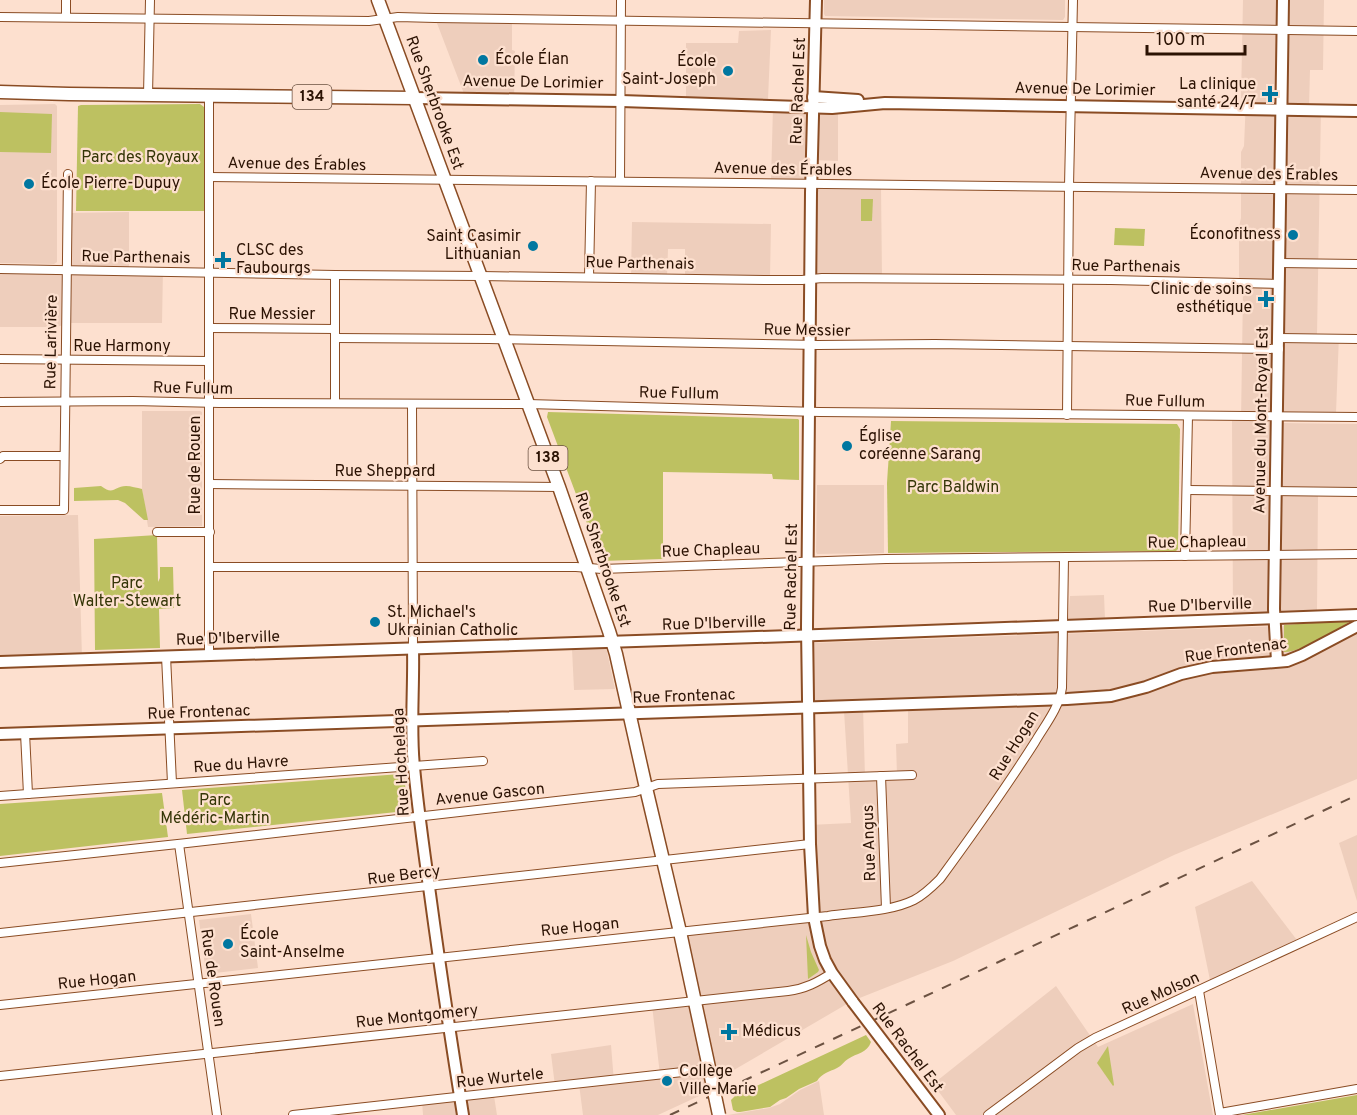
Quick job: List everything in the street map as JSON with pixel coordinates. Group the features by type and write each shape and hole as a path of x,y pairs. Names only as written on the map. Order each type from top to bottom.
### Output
{"main road":[{"name":"Rue Sherbrooke Est","path":"378,0 559,488 613,642 680,932 719,1115"},
{"name":"Rue Rachel Est","path":"816,0 811,183 807,636 808,778 814,917 820,946 832,973 939,1115"},
{"name":"Avenue du Mont-Royal Est","path":"1277,661 1274,618 1283,0"},
{"name":"Avenue De Lorimier","path":"0,92 813,102 832,108 885,104 1357,111"},
{"name":"Rue D'Iberville","path":"0,662 807,636 1357,615"},
{"name":"Rue Frontenac","path":"0,734 1059,700 1112,696 1146,687 1180,674 1212,667 1287,661 1357,626"},
{"name":"Rue Hochelaga","path":"413,648 414,766 448,1028 463,1115"}],"street":[{"path":"66,0 66,17"},
{"path":"148,94 150,0"},
{"path":"620,181 621,0"},
{"path":"1067,415 1073,0"},
{"path":"0,17 358,21 407,17 1357,31"},
{"name":"Rue de Rouen","path":"209,96 209,655"},
{"name":"Rue Larivière","path":"0,510 64,510 68,174"},
{"name":"Avenue des Érables","path":"210,177 1357,190"},
{"path":"590,277 591,181"},
{"path":"1280,263 1357,264"},
{"name":"Rue Parthenais","path":"0,269 761,280 822,278 1279,284"},
{"path":"335,275 335,403"},
{"name":"Rue Messier","path":"209,328 335,328"},
{"name":"Rue Messier","path":"335,338 1068,347 1279,344 1357,339"},
{"name":"Rue Harmony","path":"0,359 209,361"},
{"name":"Rue Fullum","path":"0,402 528,404 809,411 1357,417"},
{"name":"Rue Hochelaga","path":"412,404 413,648"},
{"path":"1185,556 1188,416"},
{"path":"0,459 6,456 63,456"},
{"name":"Rue Sheppard","path":"210,484 559,488"},
{"path":"1188,490 1357,492"},
{"path":"157,532 210,532"},
{"name":"Rue Chapleau","path":"209,567 602,569 808,561 1357,554"},
{"path":"1059,700 1062,688 1064,558"},
{"path":"166,656 171,783"},
{"name":"Rue Hogan","path":"0,1005 680,932 902,905 930,890 940,879 996,802 1059,700"},
{"path":"25,733 28,794"},
{"name":"Rue du Havre","path":"0,796 483,761"},
{"name":"Avenue Gascon","path":"0,862 635,792 660,784 912,775"},
{"name":"Rue Angus","path":"881,776 886,908"},
{"name":"Rue de Rouen","path":"179,844 217,1115"},
{"name":"Rue Bercy","path":"0,933 810,844"},
{"name":"Rue Molson","path":"988,1115 1095,1038 1357,917"},
{"name":"Rue Montgomery","path":"0,1076 801,989 817,983 832,973"},
{"path":"1199,991 1220,1114 1357,1089"},
{"name":"Rue Wurtele","path":"293,1115 710,1073"}],"shaded area":[{"path":"824,0 1065,0 1065,17 1063,20 825,16"},
{"path":"1243,0 1324,0 1323,70 1310,70 1309,108 1321,108 1317,335 1339,335 1336,413 1273,412 1271,496 1318,496 1317,612 1233,615 1232,421 1241,420 1243,291 1239,277 1239,227 1241,152 1244,146 1246,99 1241,98"},
{"name":"École Élan","path":"435,18 512,20 512,50 515,51 514,100 466,99"},
{"name":"École Saint-Joseph","path":"771,30 768,99 686,99 686,43 738,43 739,31"},
{"name":"École Pierre-Dupuy","path":"55,104 57,106 57,262 54,264 0,263 0,105"},
{"path":"773,107 838,109 838,161 812,160 810,181 771,180"},
{"path":"811,183 881,185 882,277 810,279"},
{"path":"129,212 129,268 163,269 162,323 71,323 56,327 0,327 0,272 68,272 68,213"},
{"path":"632,222 771,224 770,277 685,277 685,249 668,249 667,277 631,277"},
{"path":"142,411 202,412 202,526 148,527 142,489"},
{"path":"1283,423 1357,424 1357,488 1281,487"},
{"path":"817,485 884,485 884,553 817,554"},
{"path":"78,515 82,658 0,659 0,516"},
{"path":"1104,595 1105,619 1068,621 1070,596"},
{"path":"1357,623 1357,779 1174,855 953,961 852,1001 727,1074 710,1069 660,1075 652,1005 695,1000 680,932 814,917 809,825 851,823 844,711 813,703 813,643","holes":["908,705 908,743 896,744 897,775 865,777 863,707"]},
{"path":"606,647 615,689 574,690 572,649"},
{"path":"1357,835 1357,901 1339,843"},
{"path":"1252,881 1300,944 1211,985 1195,907"},
{"name":"École Saint-Anselme","path":"251,914 258,968 206,974 199,920"},
{"path":"1056,986 1098,1047 1193,1004 1213,1115 956,1115 933,1084"},
{"name":"Collège Ville-Marie","path":"611,1045 614,1082 708,1072 712,1090 658,1115 583,1115 579,1084 555,1086 551,1054"},
{"path":"819,1081 824,1115 728,1115 780,1104 800,1090"},
{"path":"494,1096 497,1115 423,1115 422,1101"}],"green space":[{"name":"Parc des Royaux","path":"200,104 204,107 204,211 76,211 78,106"},
{"path":"0,112 52,114 51,153 0,152"},
{"path":"861,199 873,199 872,221 861,221"},
{"path":"1115,228 1145,229 1144,246 1114,245"},
{"path":"548,412 798,419 799,480 773,479 772,474 663,472 663,559 602,561 547,417"},
{"name":"Parc Baldwin","path":"891,421 1177,424 1180,429 1178,549 1176,551 888,553 887,483"},
{"path":"101,486 109,490 122,486 142,489 148,520 144,520 125,503 118,500 74,501 74,488"},
{"name":"Parc Walter-Stewart","path":"157,535 158,582 160,567 173,567 174,608 159,609 160,648 95,650 94,539"},
{"path":"1353,620 1309,645 1284,652 1284,625"},
{"name":"Parc Médéric-Martin","path":"401,774 404,776 408,809 406,811 187,834 182,790"},
{"name":"Parc Médéric-Martin","path":"162,793 168,837 0,856 0,804"},
{"path":"806,935 819,970 808,979"},
{"path":"866,1035 871,1042 867,1048 839,1067 823,1074 817,1081 770,1107 740,1112 733,1110 731,1100 735,1096"},
{"path":"1108,1046 1114,1085 1113,1086 1097,1063"},
{"path":"1357,1095 1357,1115 1242,1115"}],"railway":[{"path":"670,1115 1357,795"}],"place":[{"name":"École Élan","path":"483,60"},
{"name":"École Saint-Joseph","path":"728,71"},
{"name":"La clinique santé 24/7","path":"1270,94"},
{"name":"École Pierre-Dupuy","path":"29,184"},
{"name":"Éconofitness","path":"1293,235"},
{"name":"Saint Casimir Lithuanian","path":"533,246"},
{"name":"CLSC des Faubourgs","path":"223,260"},
{"name":"Clinic de soins esthétique","path":"1266,299"},
{"name":"Église coréenne Sarang","path":"847,446"},
{"name":"St. Michael's Ukrainian Catholic","path":"375,622"},
{"name":"École Saint-Anselme","path":"228,944"},
{"name":"Médicus","path":"729,1032"},
{"name":"Collège Ville-Marie","path":"667,1081"}]}
